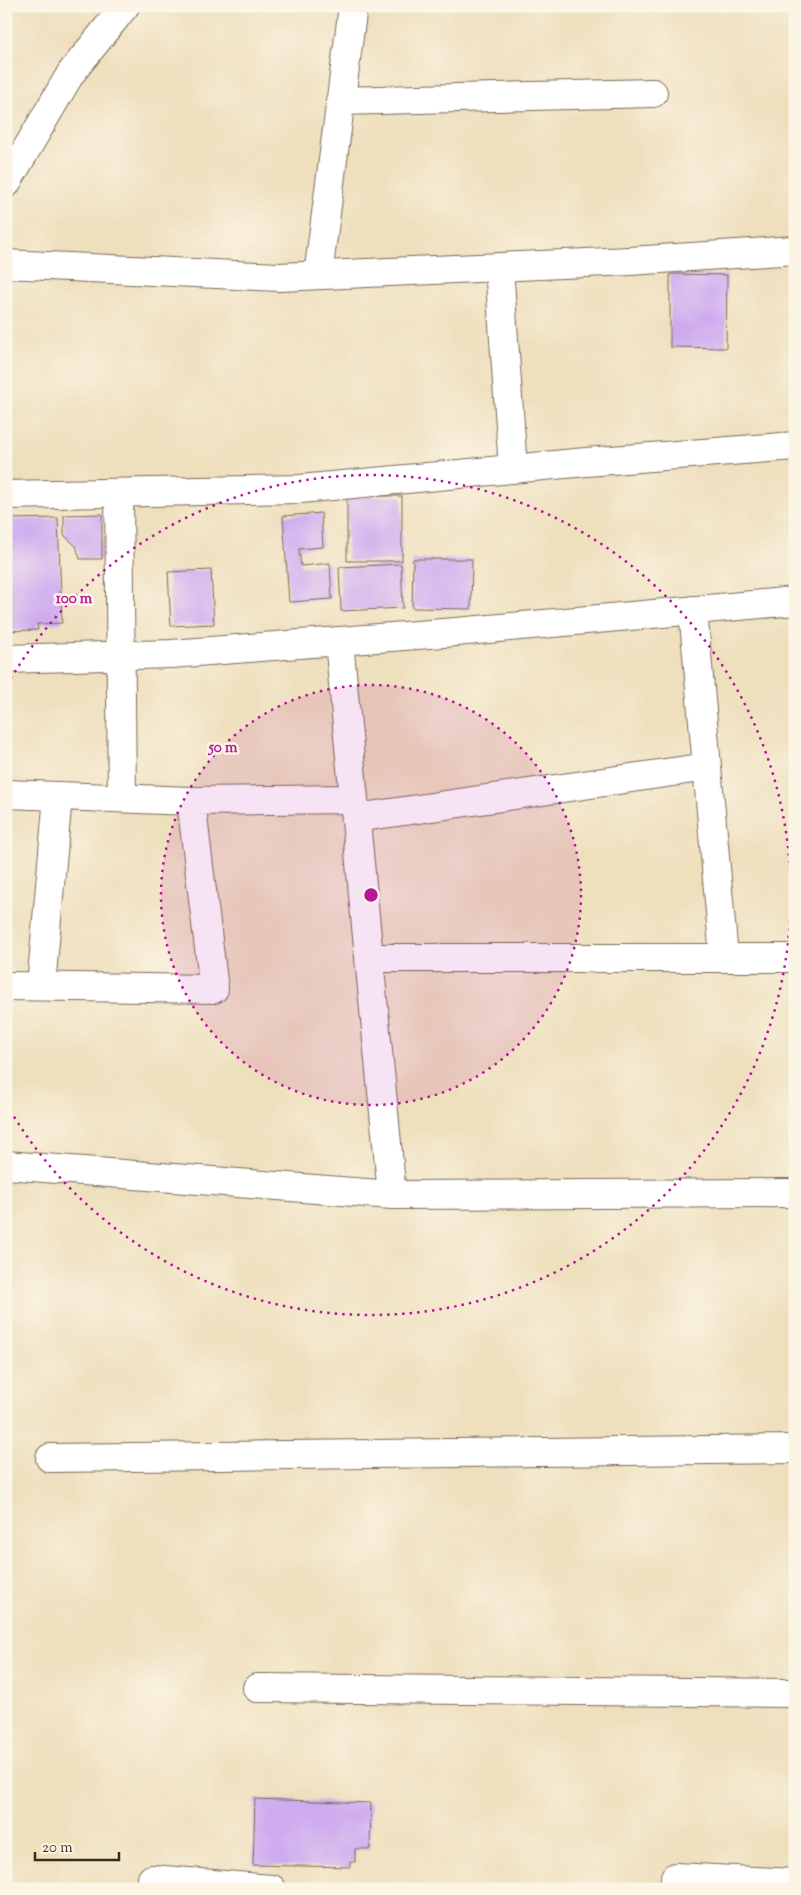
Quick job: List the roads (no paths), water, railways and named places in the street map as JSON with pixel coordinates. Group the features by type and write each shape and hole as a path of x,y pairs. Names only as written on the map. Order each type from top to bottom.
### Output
{"street":[{"path":"6,184 71,72 125,6"},
{"path":"318,275 353,6"},
{"path":"340,101 652,93"},
{"path":"6,264 278,277 630,261 795,250"},
{"path":"499,267 513,469"},
{"path":"6,495 300,489 795,446"},
{"path":"119,493 122,798"},
{"path":"6,659 171,654 795,601"},
{"path":"693,610 724,957"},
{"path":"339,641 392,1196"},
{"path":"6,794 355,808 707,767"},
{"path":"41,986 58,796"},
{"path":"6,986 214,989 191,801"},
{"path":"370,958 795,958"},
{"path":"6,1165 392,1196 795,1193"},
{"path":"50,1458 795,1449"},
{"path":"257,1688 795,1693"},
{"path":"675,1889 675,1878 795,1883"},
{"path":"152,1879 272,1889"}]}
